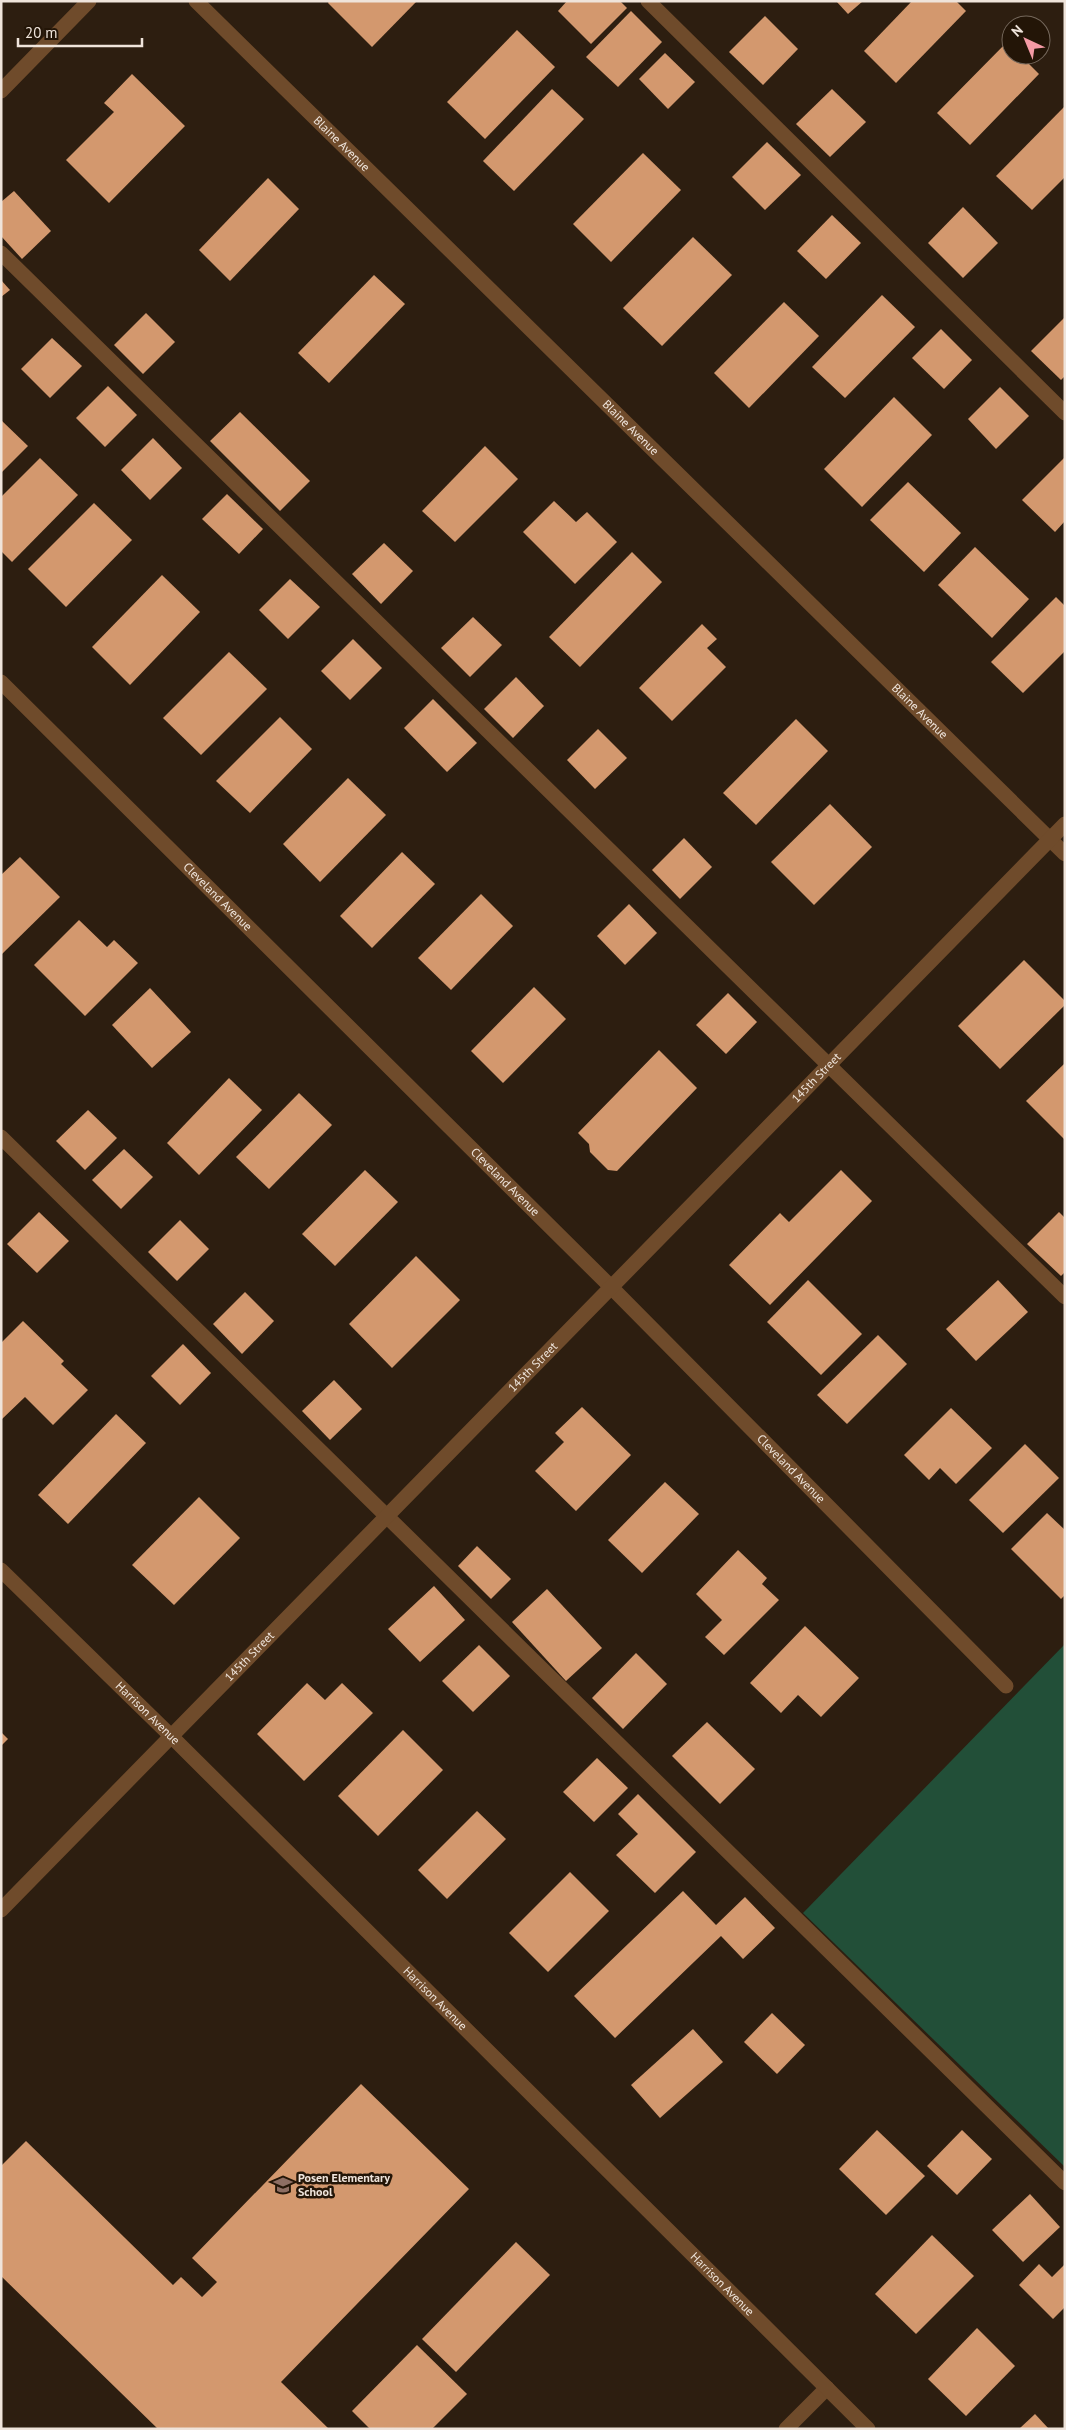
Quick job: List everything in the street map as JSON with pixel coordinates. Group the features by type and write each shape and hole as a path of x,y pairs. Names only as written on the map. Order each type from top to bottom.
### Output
{"street":[{"path":"1,91 89,1"},
{"name":"Blaine Avenue","path":"196,1 1065,854"},
{"path":"648,1 1065,413"},
{"path":"1,253 1065,1297"},
{"name":"Cleveland Avenue","path":"1,682 612,1287 1006,1686"},
{"name":"145th Street","path":"1,1910 1065,824"},
{"path":"1,1137 1065,2183"},
{"name":"Harrison Avenue","path":"1,1570 172,1737 868,2429"},
{"path":"786,2429 827,2388"}],"green space":[{"path":"1065,1644 1065,2167 803,1913"}],"building":[{"path":"329,1 417,1 372,47 328,3"},
{"path":"567,1 620,1 627,8 591,44 558,11"},
{"path":"836,1 863,1 848,14"},
{"path":"912,1 956,1 966,11 896,83 864,51"},
{"path":"631,11 662,42 618,87 586,57"},
{"path":"765,16 798,49 763,85 729,52"},
{"path":"517,30 555,67 485,139 447,102"},
{"path":"1001,48 1001,65 1030,65 1039,74 970,145 937,113"},
{"path":"665,53 695,82 668,109 639,79"},
{"path":"132,74 185,126 109,203 66,160 114,112 104,103"},
{"path":"552,89 584,119 514,191 483,161"},
{"path":"832,89 866,122 830,157 796,124"},
{"path":"1065,106 1065,177 1032,210 996,176"},
{"path":"767,142 801,175 765,210 732,177"},
{"path":"643,153 681,190 611,262 573,224"},
{"path":"268,178 299,209 230,281 199,250"},
{"path":"14,191 51,231 22,259 1,236 1,202"},
{"path":"963,207 998,243 963,278 928,243"},
{"path":"832,215 861,243 826,279 797,251"},
{"path":"693,237 732,275 662,346 623,308"},
{"path":"374,275 405,304 329,383 298,353"},
{"path":"1,280 10,290 1,297"},
{"path":"882,295 915,327 845,398 812,367"},
{"path":"784,302 819,336 749,408 714,373"},
{"path":"146,313 175,342 143,374 114,345"},
{"path":"1065,317 1065,376 1061,380 1031,351"},
{"path":"941,329 972,360 944,389 912,358"},
{"path":"52,338 82,366 50,398 21,369"},
{"path":"108,386 137,415 105,447 76,418"},
{"path":"1000,387 1029,416 996,449 968,419"},
{"path":"894,397 932,435 862,507 824,469"},
{"path":"240,412 310,481 280,511 210,441"},
{"path":"1,420 28,446 1,473"},
{"path":"153,438 182,468 150,500 121,470"},
{"path":"485,446 518,479 455,542 422,511"},
{"path":"1065,457 1065,521 1055,532 1022,500"},
{"path":"40,458 78,495 12,562 1,551 1,497"},
{"path":"908,482 961,533 924,572 870,520"},
{"path":"227,494 263,529 239,554 202,519"},
{"path":"554,501 576,522 587,512 617,542 575,584 523,532"},
{"path":"94,503 132,540 66,607 28,569"},
{"path":"384,543 413,571 381,604 352,574"},
{"path":"975,547 1029,599 992,638 938,585"},
{"path":"632,552 662,582 580,667 549,637"},
{"path":"162,575 200,612 130,685 92,647"},
{"path":"290,579 320,607 288,639 259,610"},
{"path":"1056,597 1065,606 1065,651 1023,693 991,662"},
{"path":"473,617 502,645 470,677 441,648"},
{"path":"702,624 717,639 707,648 726,667 672,721 639,688"},
{"path":"353,639 382,668 350,700 321,671"},
{"path":"229,652 267,689 201,755 163,718"},
{"path":"516,677 544,706 513,738 484,709"},
{"path":"433,699 477,743 447,772 404,728"},
{"path":"280,717 312,749 250,813 216,781"},
{"path":"796,719 828,751 756,825 723,793"},
{"path":"598,729 627,758 595,789 567,760"},
{"path":"348,778 386,815 320,882 283,844"},
{"path":"830,804 872,847 814,905 771,862"},
{"path":"684,838 712,867 680,899 652,870"},
{"path":"402,852 435,884 372,948 340,916"},
{"path":"20,857 60,897 1,955 1,875"},
{"path":"481,894 513,926 451,990 418,958"},
{"path":"629,904 657,933 625,965 597,936"},
{"path":"79,920 107,947 114,940 138,963 85,1016 34,965"},
{"path":"1024,960 1065,1001 1065,1005 1000,1069 958,1026"},
{"path":"534,987 566,1019 503,1083 471,1051"},
{"path":"150,988 191,1032 152,1068 112,1025"},
{"path":"728,993 757,1022 726,1054 696,1025"},
{"path":"659,1050 697,1088 617,1171 608,1170 590,1152 589,1144 578,1133"},
{"path":"1065,1063 1065,1140 1026,1101"},
{"path":"229,1078 262,1110 199,1175 167,1143"},
{"path":"299,1093 332,1125 269,1189 236,1157"},
{"path":"88,1110 117,1138 85,1170 56,1141"},
{"path":"124,1149 153,1177 121,1209 92,1180"},
{"path":"365,1170 398,1202 335,1266 302,1234"},
{"path":"841,1170 872,1201 770,1305 729,1265 780,1213 789,1222"},
{"path":"39,1212 69,1241 37,1273 7,1244"},
{"path":"1059,1212 1065,1218 1065,1272 1061,1276 1027,1244"},
{"path":"180,1220 209,1249 177,1281 148,1252"},
{"path":"416,1256 460,1300 392,1368 349,1324"},
{"path":"808,1280 862,1334 821,1375 767,1322"},
{"path":"998,1280 1028,1312 976,1361 946,1329"},
{"path":"245,1292 274,1321 242,1354 213,1324"},
{"path":"23,1321 64,1361 61,1364 88,1390 53,1425 25,1397 1,1420 1,1343"},
{"path":"878,1335 907,1364 847,1424 817,1395"},
{"path":"183,1344 211,1373 180,1405 151,1376"},
{"path":"334,1380 362,1409 330,1440 302,1411"},
{"path":"582,1407 631,1455 576,1511 535,1471 564,1442 555,1433"},
{"path":"951,1408 992,1448 956,1484 940,1468 929,1480 904,1455"},
{"path":"116,1414 146,1443 68,1524 38,1495"},
{"path":"1025,1444 1059,1478 1003,1533 969,1500"},
{"path":"665,1482 699,1514 642,1573 608,1540"},
{"path":"199,1497 240,1538 174,1605 132,1565"},
{"path":"1047,1513 1065,1530 1065,1595 1061,1599 1011,1549"},
{"path":"477,1546 511,1579 491,1599 458,1566"},
{"path":"738,1550 767,1578 762,1584 779,1600 724,1655 705,1637 722,1620 696,1594"},
{"path":"434,1586 465,1620 420,1662 388,1629"},
{"path":"547,1589 602,1648 566,1681 512,1622"},
{"path":"805,1626 859,1678 821,1717 798,1695 781,1713 750,1683"},
{"path":"479,1645 510,1676 473,1712 442,1681"},
{"path":"636,1653 667,1684 623,1729 592,1698"},
{"path":"307,1683 325,1700 342,1683 373,1713 304,1781 257,1734"},
{"path":"707,1722 755,1769 720,1804 672,1756"},
{"path":"403,1730 443,1770 378,1836 338,1796"},
{"path":"1,1732 8,1739 1,1746"},
{"path":"597,1758 628,1788 594,1822 563,1792"},
{"path":"638,1794 696,1852 655,1893 616,1855 638,1834 618,1814"},
{"path":"477,1811 506,1839 447,1899 418,1870"},
{"path":"570,1872 609,1911 548,1972 509,1933"},
{"path":"683,1891 716,1925 745,1897 775,1928 743,1959 721,1936 615,2038 574,1996"},
{"path":"772,2013 805,2045 777,2074 744,2042"},
{"path":"693,2029 723,2062 660,2118 631,2085"},
{"path":"361,2084 469,2189 281,2382 329,2429 158,2429 1,2276 1,2166 26,2141 173,2285 181,2277 202,2297 217,2282 192,2258"},
{"path":"877,2130 925,2176 886,2215 839,2169"},
{"path":"962,2130 992,2159 957,2195 927,2166"},
{"path":"1030,2194 1060,2227 1023,2262 992,2230"},
{"path":"932,2235 974,2276 916,2334 875,2294"},
{"path":"516,2242 550,2275 456,2372 422,2339"},
{"path":"1039,2264 1052,2277 1065,2264 1065,2307 1053,2319 1019,2285"},
{"path":"977,2328 1015,2366 966,2416 928,2379"},
{"path":"417,2345 467,2394 432,2429 370,2429 352,2411"},
{"path":"1035,2414 1049,2429 1019,2429"}],"place":[{"name":"Posen Elementary School","path":"283,2185"}]}
